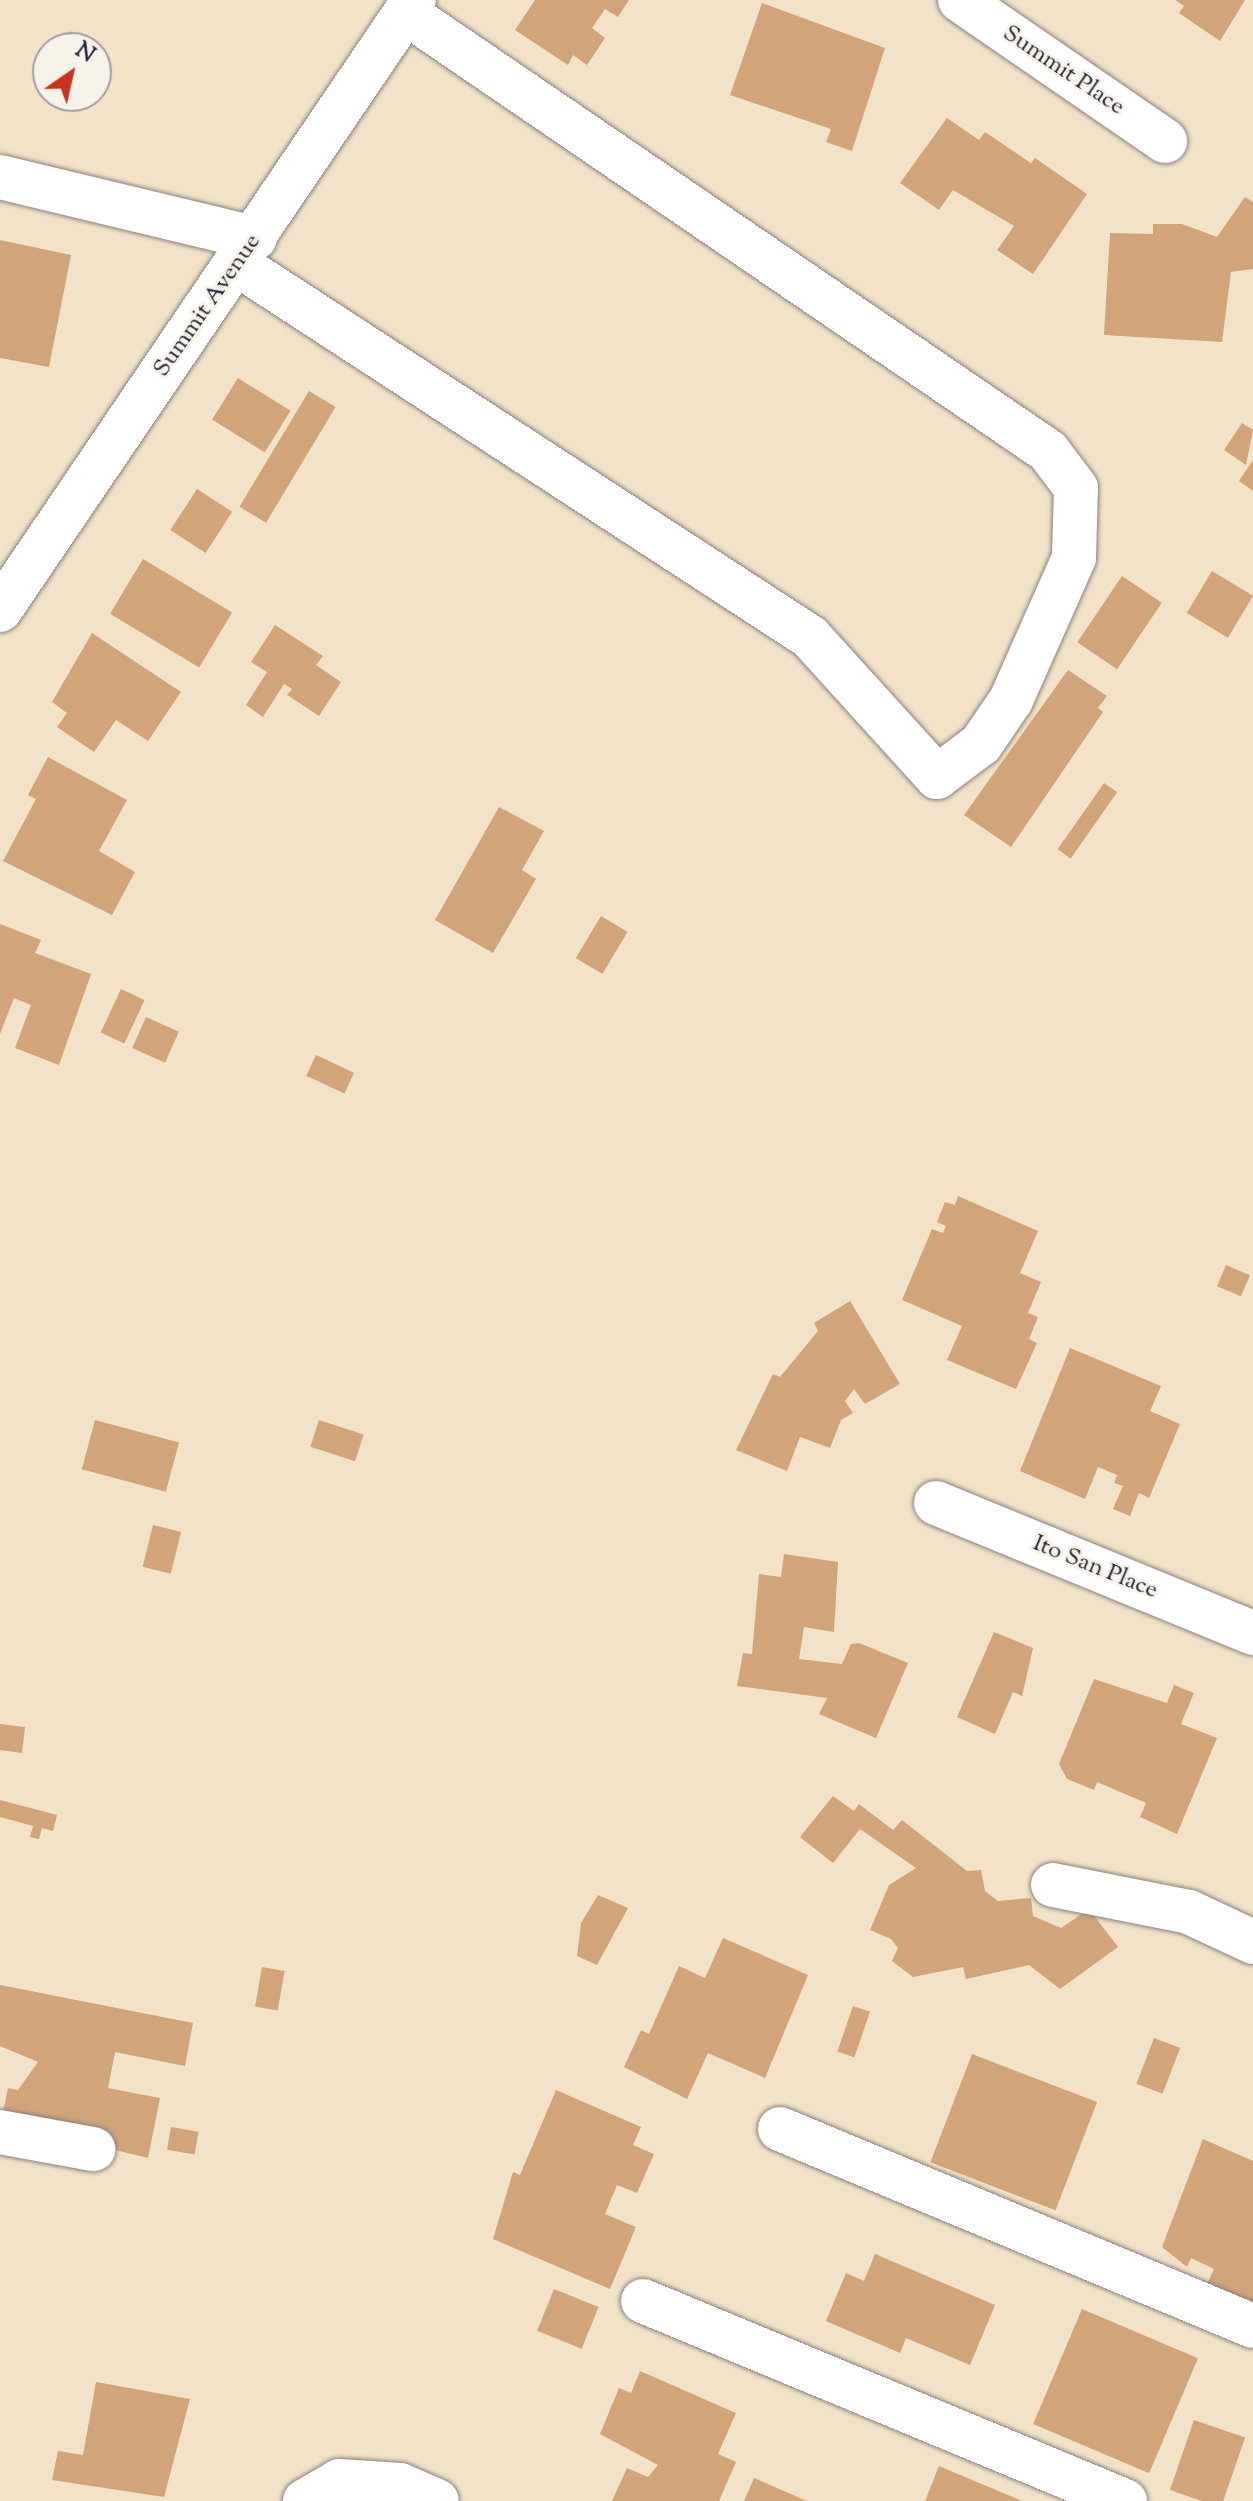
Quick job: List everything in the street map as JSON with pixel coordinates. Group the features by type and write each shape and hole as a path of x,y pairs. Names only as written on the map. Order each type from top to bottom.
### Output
{"street":[{"name":"Summit Place","path":"960,0 1165,141"},
{"name":"Summit Avenue","path":"0,610 410,6"},
{"path":"0,177 246,251 279,291 810,637 937,777 981,744 1011,700 1074,558 1076,488 1048,451 410,6"},
{"name":"Ito San Place","path":"936,1503 1253,1633"},
{"path":"1053,1885 1189,1912 1253,1942"},
{"path":"780,2129 1253,2326"},
{"path":"0,2132 93,2149"},
{"path":"643,2301 1125,2501"},
{"path":"305,2501 339,2481 400,2485 437,2501"}],"building":[{"path":"535,0 629,0 618,17 605,9 592,28 605,38 587,65 573,55 568,65 515,30"},
{"path":"1175,0 1245,0 1220,41 1179,13 1184,6"},
{"path":"762,3 885,48 852,151 826,142 831,129 730,95"},
{"path":"947,118 979,140 985,132 1031,163 1035,158 1087,194 1033,274 997,250 1014,226 953,190 939,210 900,183"},
{"path":"1245,197 1253,202 1253,269 1231,272 1222,342 1104,335 1110,233 1153,234 1153,224 1182,224 1217,237"},
{"path":"0,240 71,255 49,367 0,358"},
{"path":"238,378 291,411 265,452 212,420"},
{"path":"309,391 336,407 266,523 239,507"},
{"path":"1242,423 1253,430 1246,465 1224,450"},
{"path":"1253,460 1253,491 1239,481"},
{"path":"197,489 232,512 206,553 170,530"},
{"path":"143,559 232,613 199,667 110,614"},
{"path":"1212,571 1253,596 1228,638 1187,613"},
{"path":"1122,576 1162,603 1117,669 1077,642"},
{"path":"275,625 323,656 316,665 341,682 319,716 287,695 292,689 284,684 263,717 246,705 267,672 251,662"},
{"path":"92,633 181,692 148,741 116,720 94,752 57,727 67,713 52,702"},
{"path":"1068,670 1107,696 1098,708 1103,712 1011,847 964,815"},
{"path":"48,757 127,800 99,851 135,872 112,915 3,861 36,799 28,795"},
{"path":"1104,783 1117,792 1071,859 1058,849"},
{"path":"499,807 544,831 522,870 536,879 493,953 435,920"},
{"path":"601,916 628,932 602,974 576,958"},
{"path":"0,924 41,940 35,953 91,974 59,1065 15,1048 31,1005 14,998 0,1034"},
{"path":"121,989 145,1000 124,1043 101,1033"},
{"path":"146,1017 179,1032 165,1063 132,1048"},
{"path":"316,1055 354,1073 344,1094 306,1076"},
{"path":"958,1196 1038,1231 1020,1273 1041,1282 1028,1313 1038,1317 1029,1339 1037,1343 1016,1389 947,1360 962,1326 902,1300 932,1229 943,1233 946,1226 937,1222 945,1202 955,1205"},
{"path":"1226,1265 1250,1275 1241,1296 1217,1286"},
{"path":"850,1301 900,1384 865,1404 854,1389 845,1401 853,1413 841,1420 830,1448 800,1437 787,1471 736,1450 773,1374 780,1377 818,1331 814,1323"},
{"path":"1070,1348 1161,1386 1150,1411 1180,1424 1149,1498 1139,1493 1130,1516 1113,1509 1123,1486 1114,1483 1117,1475 1098,1467 1085,1499 1020,1471"},
{"path":"95,1420 179,1443 166,1492 82,1469"},
{"path":"319,1420 364,1435 355,1461 310,1447"},
{"path":"153,1525 181,1532 171,1574 143,1567"},
{"path":"784,1554 838,1562 834,1632 804,1627 799,1659 842,1664 851,1644 859,1643 908,1663 876,1738 819,1714 827,1698 737,1686 743,1653 752,1654 759,1574 781,1577"},
{"path":"994,1632 1033,1648 1022,1696 1013,1692 995,1734 957,1717"},
{"path":"1094,1679 1167,1703 1174,1685 1194,1693 1181,1724 1217,1738 1177,1834 1140,1817 1146,1803 1097,1782 1094,1790 1067,1779 1059,1764"},
{"path":"0,1724 25,1727 22,1753 0,1750"},
{"path":"833,1796 854,1811 859,1804 893,1830 902,1820 967,1871 981,1870 985,1891 998,1901 1031,1898 1033,1916 1061,1928 1089,1909 1118,1947 1060,1989 1029,1965 966,1979 963,1967 913,1977 892,1961 898,1948 891,1939 870,1930 889,1885 916,1868 860,1829 833,1863 800,1837"},
{"path":"0,1800 57,1815 53,1831 42,1828 39,1839 30,1837 33,1826 0,1817"},
{"path":"598,1895 628,1908 597,1965 577,1956 581,1923"},
{"path":"723,1938 808,1975 765,2078 708,2053 687,2099 624,2067 641,2030 649,2034 679,1966 705,1978"},
{"path":"262,1967 285,1971 278,2010 255,2006"},
{"path":"0,1985 193,2023 185,2066 115,2052 108,2088 160,2098 148,2158 1,2122 8,2088 18,2090 38,2062 0,2046"},
{"path":"853,2006 870,2012 854,2057 837,2051"},
{"path":"1154,2038 1180,2048 1163,2094 1136,2084"},
{"path":"972,2054 1097,2102 1056,2210 930,2162"},
{"path":"556,2090 641,2127 633,2145 654,2154 637,2193 617,2185 605,2214 636,2227 610,2289 493,2239 513,2172 520,2175"},
{"path":"171,2127 199,2132 195,2155 167,2150"},
{"path":"1203,2139 1253,2161 1253,2318 1202,2295 1214,2269 1191,2258 1187,2267 1162,2247"},
{"path":"875,2254 995,2305 970,2365 906,2338 900,2353 826,2321 846,2273 864,2281"},
{"path":"554,2289 599,2307 582,2349 537,2331"},
{"path":"1082,2309 1198,2358 1149,2473 1033,2424"},
{"path":"640,2371 736,2413 718,2454 736,2462 719,2501 612,2501 627,2468 648,2477 658,2465 600,2434 619,2388 631,2393"},
{"path":"96,2382 190,2399 164,2497 52,2480 58,2451 83,2455"},
{"path":"1194,2420 1245,2438 1223,2501 1202,2501 1170,2490"},
{"path":"939,2466 1022,2501 925,2501"},
{"path":"754,2478 807,2501 744,2501"}]}
